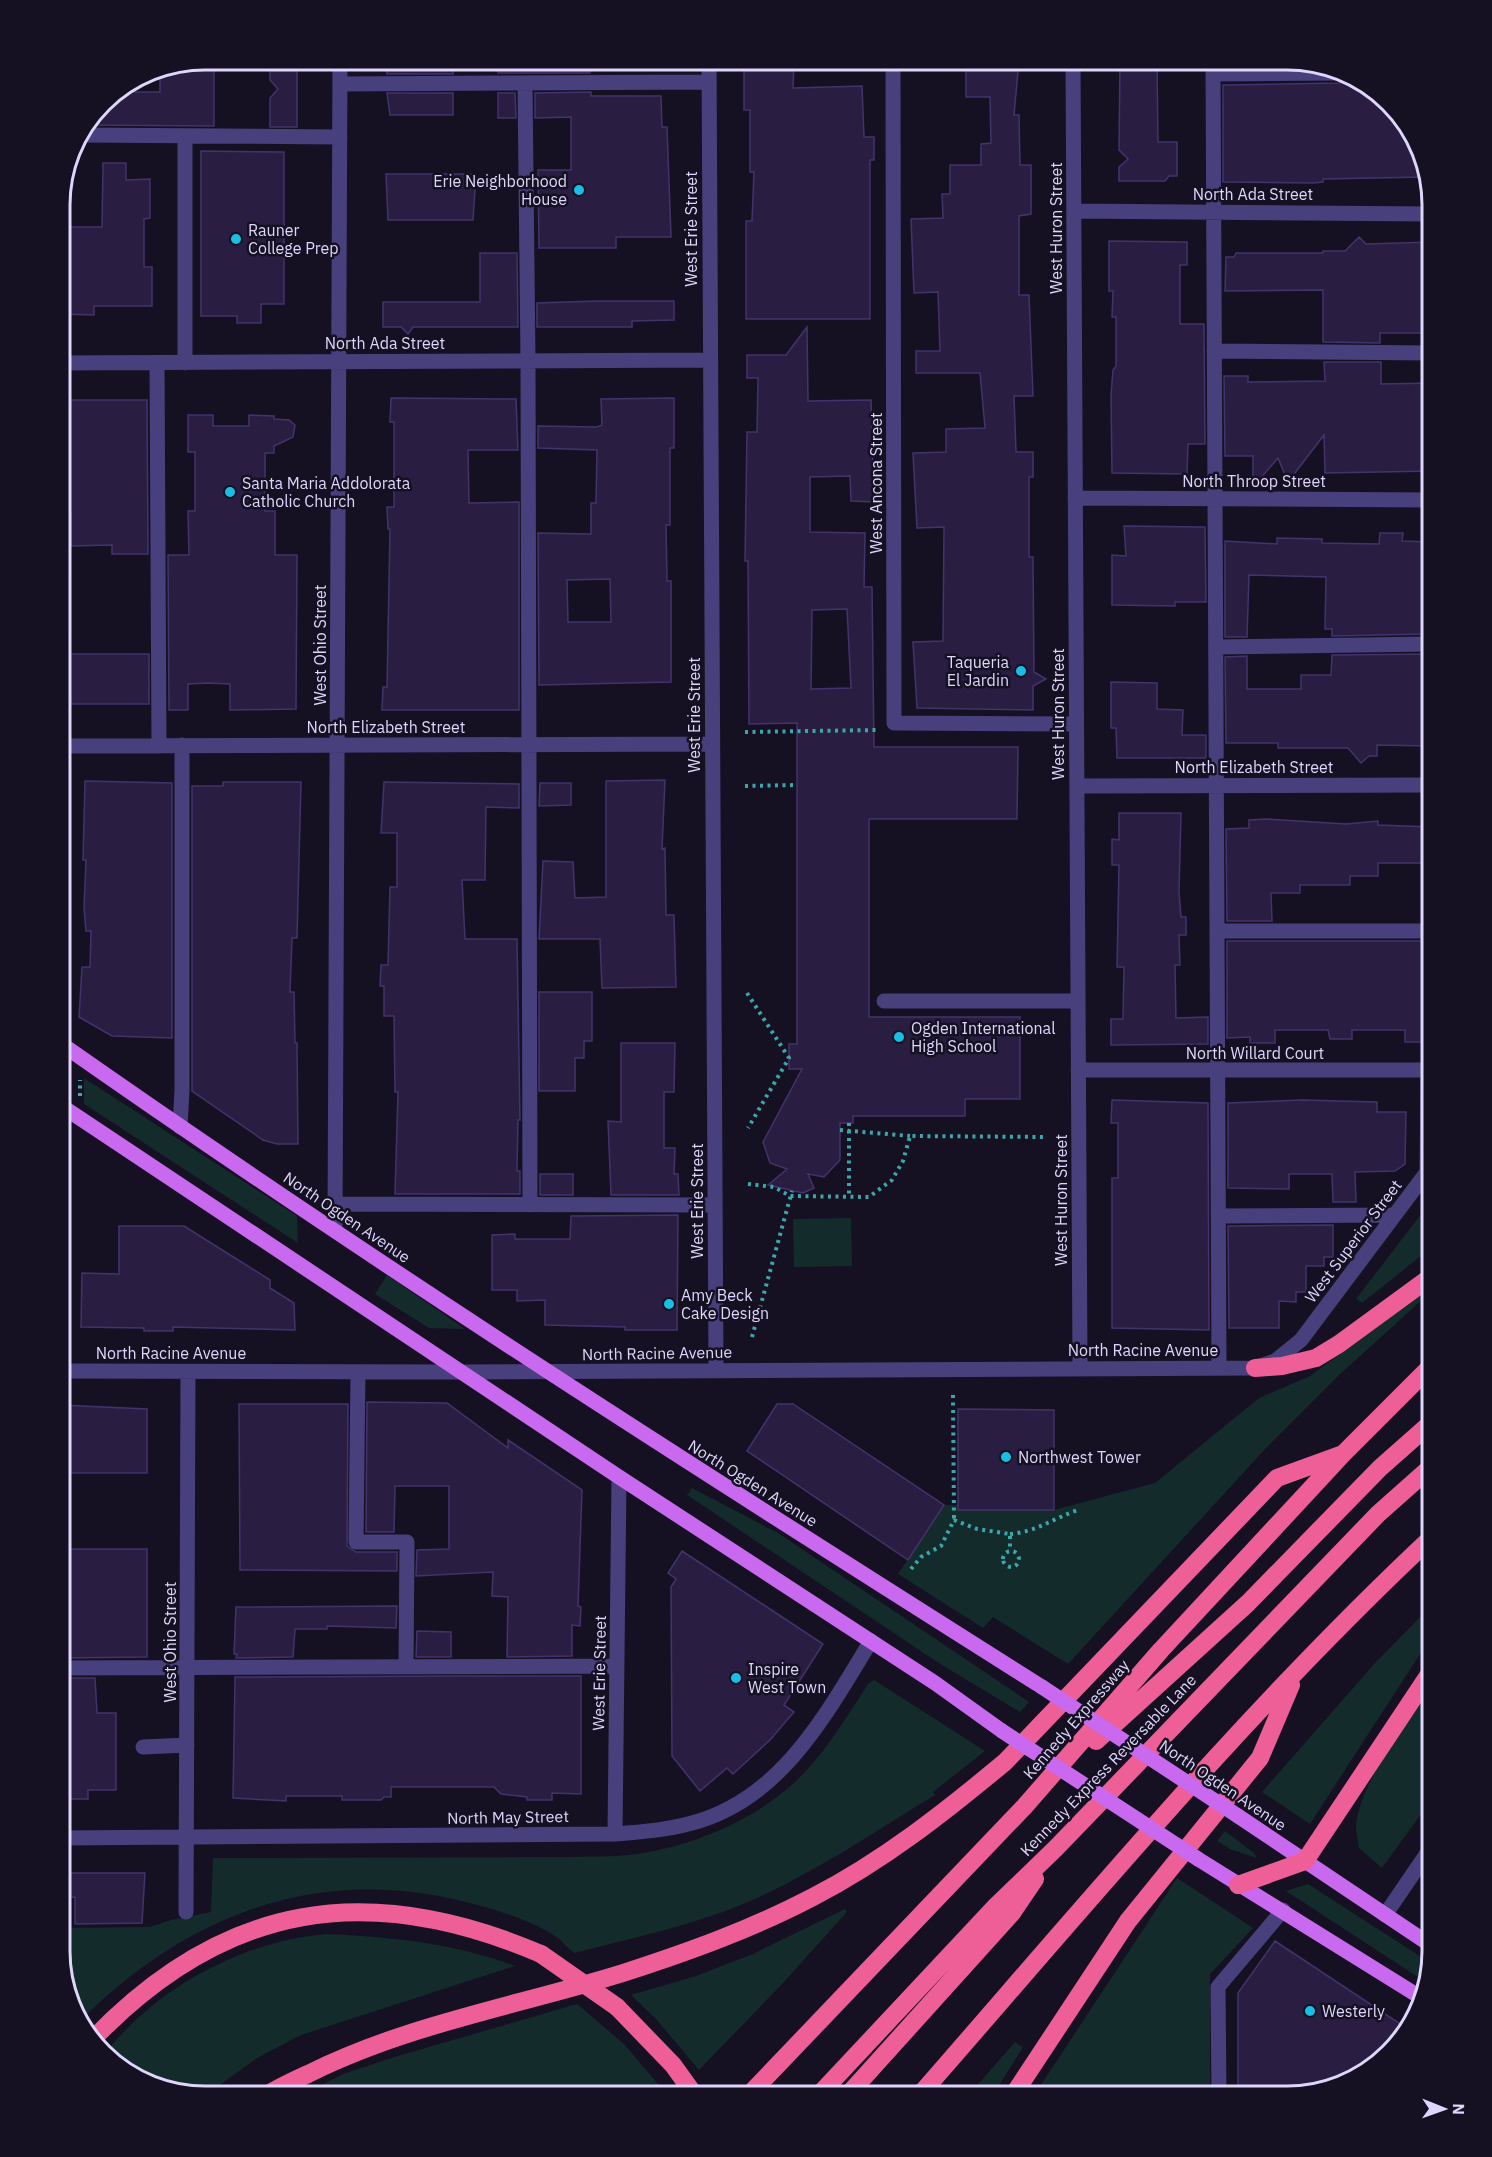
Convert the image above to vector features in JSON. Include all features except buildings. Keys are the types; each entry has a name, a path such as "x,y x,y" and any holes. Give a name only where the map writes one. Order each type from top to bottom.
{"highway":[{"path":"1255,1368 1282,1366 1316,1358 1421,1284"},
{"name":"Kennedy Expressway","path":"758,2086 1025,1806 1161,1650 1342,1454 1421,1376"},
{"path":"1025,1806 1248,1603 1380,1468 1421,1432"},
{"path":"285,2086 340,2058 417,2029 621,1973 729,1936 813,1897 893,1849 958,1802 1005,1762 1277,1478 1342,1454"},
{"name":"Kennedy Express Reversable Lane","path":"827,2086 996,1906 1056,1848 1378,1514 1421,1476"},
{"path":"928,2086 1171,1807 1297,1672 1421,1548"},
{"path":"1019,2086 1128,1921 1260,1758 1297,1672"},
{"path":"1238,1885 1305,1861 1421,1687"},
{"path":"856,2086 1012,1913 1056,1848"},
{"path":"98,2034 117,2014 176,1967 216,1945 275,1923 351,1911 398,1914 462,1924 497,1935 541,1954 617,2007 672,2065 688,2086"}],"main road":[{"name":"North Ogden Avenue","path":"71,1050 180,1127 544,1372 1042,1687 1421,1939"},
{"path":"70,1112 619,1477 871,1641 1002,1731 1238,1885 1283,1910 1414,1993"}],"street":[{"name":"West Ohio Street","path":"335,1230 340,70"},
{"name":"West Erie Street","path":"709,70 716,1370"},
{"name":"West Ancona Street","path":"893,71 894,723 1076,724"},
{"name":"West Huron Street","path":"1073,71 1080,1367"},
{"path":"1213,71 1219,1368"},
{"path":"340,84 709,82"},
{"path":"525,83 530,1205"},
{"path":"91,135 340,137"},
{"path":"185,136 185,363"},
{"name":"North Ada Street","path":"1074,211 1421,214"},
{"path":"1214,351 1421,353"},
{"name":"North Ada Street","path":"71,363 710,360"},
{"path":"157,363 159,746"},
{"name":"North Throop Street","path":"1075,498 1421,500"},
{"path":"1216,647 1421,644"},
{"name":"North Elizabeth Street","path":"71,746 712,744"},
{"path":"180,1127 182,1090 182,745"},
{"name":"North Elizabeth Street","path":"1077,786 1421,785"},
{"path":"1217,931 1421,930"},
{"path":"884,1001 1078,1001"},
{"name":"North Willard Court","path":"1078,1070 1421,1070"},
{"name":"West Superior Street","path":"1255,1368 1275,1361 1301,1340 1421,1180"},
{"path":"336,1204 715,1205"},
{"path":"1219,1216 1394,1215"},
{"name":"North Racine Avenue","path":"70,1371 544,1372 1080,1367 1255,1368"},
{"name":"West Ohio Street","path":"186,1912 188,1372"},
{"path":"357,1372 356,1542 407,1542 406,1667"},
{"name":"West Erie Street","path":"615,1834 619,1477"},
{"name":"North May Street","path":"70,1838 615,1834 659,1830 694,1822 721,1812 749,1797 784,1768 807,1742 871,1641"},
{"path":"70,1668 616,1666"},
{"path":"143,1747 188,1745"},
{"path":"1385,1915 1421,1862"},
{"path":"1219,2086 1218,1987 1283,1910"}],"path":[{"path":"745,732 881,730"},
{"path":"745,786 797,785"},
{"path":"747,993 789,1058 748,1128"},
{"path":"80,1076 80,1102"},
{"path":"849,1123 849,1197"},
{"path":"840,1130 910,1136 1046,1137"},
{"path":"748,1184 774,1187 790,1196 869,1197 892,1180 903,1161 910,1136"},
{"path":"752,1337 792,1191"},
{"path":"911,1569 921,1557 941,1546 954,1520 953,1395"},
{"path":"954,1520 977,1529 1010,1534 1024,1533 1078,1510"},
{"path":"1010,1534 1010,1551"},
{"path":"1010,1551 1017,1554 1019,1559 1013,1567 1008,1567 1003,1561 1003,1556 1010,1551"}],"green space":[{"path":"84,1078 297,1216 298,1243 84,1104"},
{"path":"1421,1214 1421,1256 1362,1303 1356,1299"},
{"path":"851,1218 852,1266 794,1267 793,1219"},
{"path":"387,1275 465,1329 429,1328 375,1294"},
{"path":"1421,1295 1421,1301 1338,1376 1266,1448 1068,1664 993,1617 983,1628 898,1574 944,1505 958,1505 959,1510 1054,1510 1155,1483 1259,1398 1310,1376"},
{"path":"692,1488 778,1533 1029,1702 1020,1712 937,1662 687,1495"},
{"path":"1421,1616 1421,1653 1310,1824 1262,1792 1375,1663"},
{"path":"874,1680 985,1751 933,1792 935,1795 798,1878 740,1905 677,1926 575,1953 558,1938 519,1918 453,1899 399,1891 347,1890 298,1897 250,1910 204,1929 160,1955 119,1986 87,2015 81,2003 72,1969 70,1928 150,1927 211,1912 213,1858 574,1857 651,1852 695,1840 738,1822 777,1797 805,1772 825,1748 868,1684"},
{"path":"1421,1704 1421,1814 1382,1868 1359,1848 1356,1825 1366,1790 1398,1736"},
{"path":"1225,1831 1254,1853 1257,1858 1230,1849 1217,1841"},
{"path":"1177,1878 1253,1928 1210,1974 1210,2086 1040,2086"},
{"path":"1308,1884 1421,1957 1419,1977 1286,1891"},
{"path":"845,1909 847,1912 783,1983 699,2070 656,2019 631,1995 696,1976 753,1954"},
{"path":"326,1934 422,1942 469,1952 515,1966 301,2035 257,2058 218,2086 179,2084 162,2079 131,2064 111,2047 151,2007 204,1971 264,1946 295,1938"},
{"path":"577,2004 624,2044 660,2086 320,2086 343,2074"},
{"path":"1015,2042 1023,2047 999,2086 977,2086"}],"place":[{"name":"Erie Neighborhood House","path":"579,190"},
{"name":"Rauner College Prep","path":"236,239"},
{"name":"Santa Maria Addolorata Catholic Church","path":"230,492"},
{"name":"Taqueria El Jardin","path":"1021,671"},
{"name":"Ogden International High School","path":"899,1037"},
{"name":"Amy Beck Cake Design","path":"669,1304"},
{"name":"Northwest Tower","path":"1006,1457"},
{"name":"Inspire West Town","path":"736,1678"},
{"name":"Westerly","path":"1310,2011"}]}
